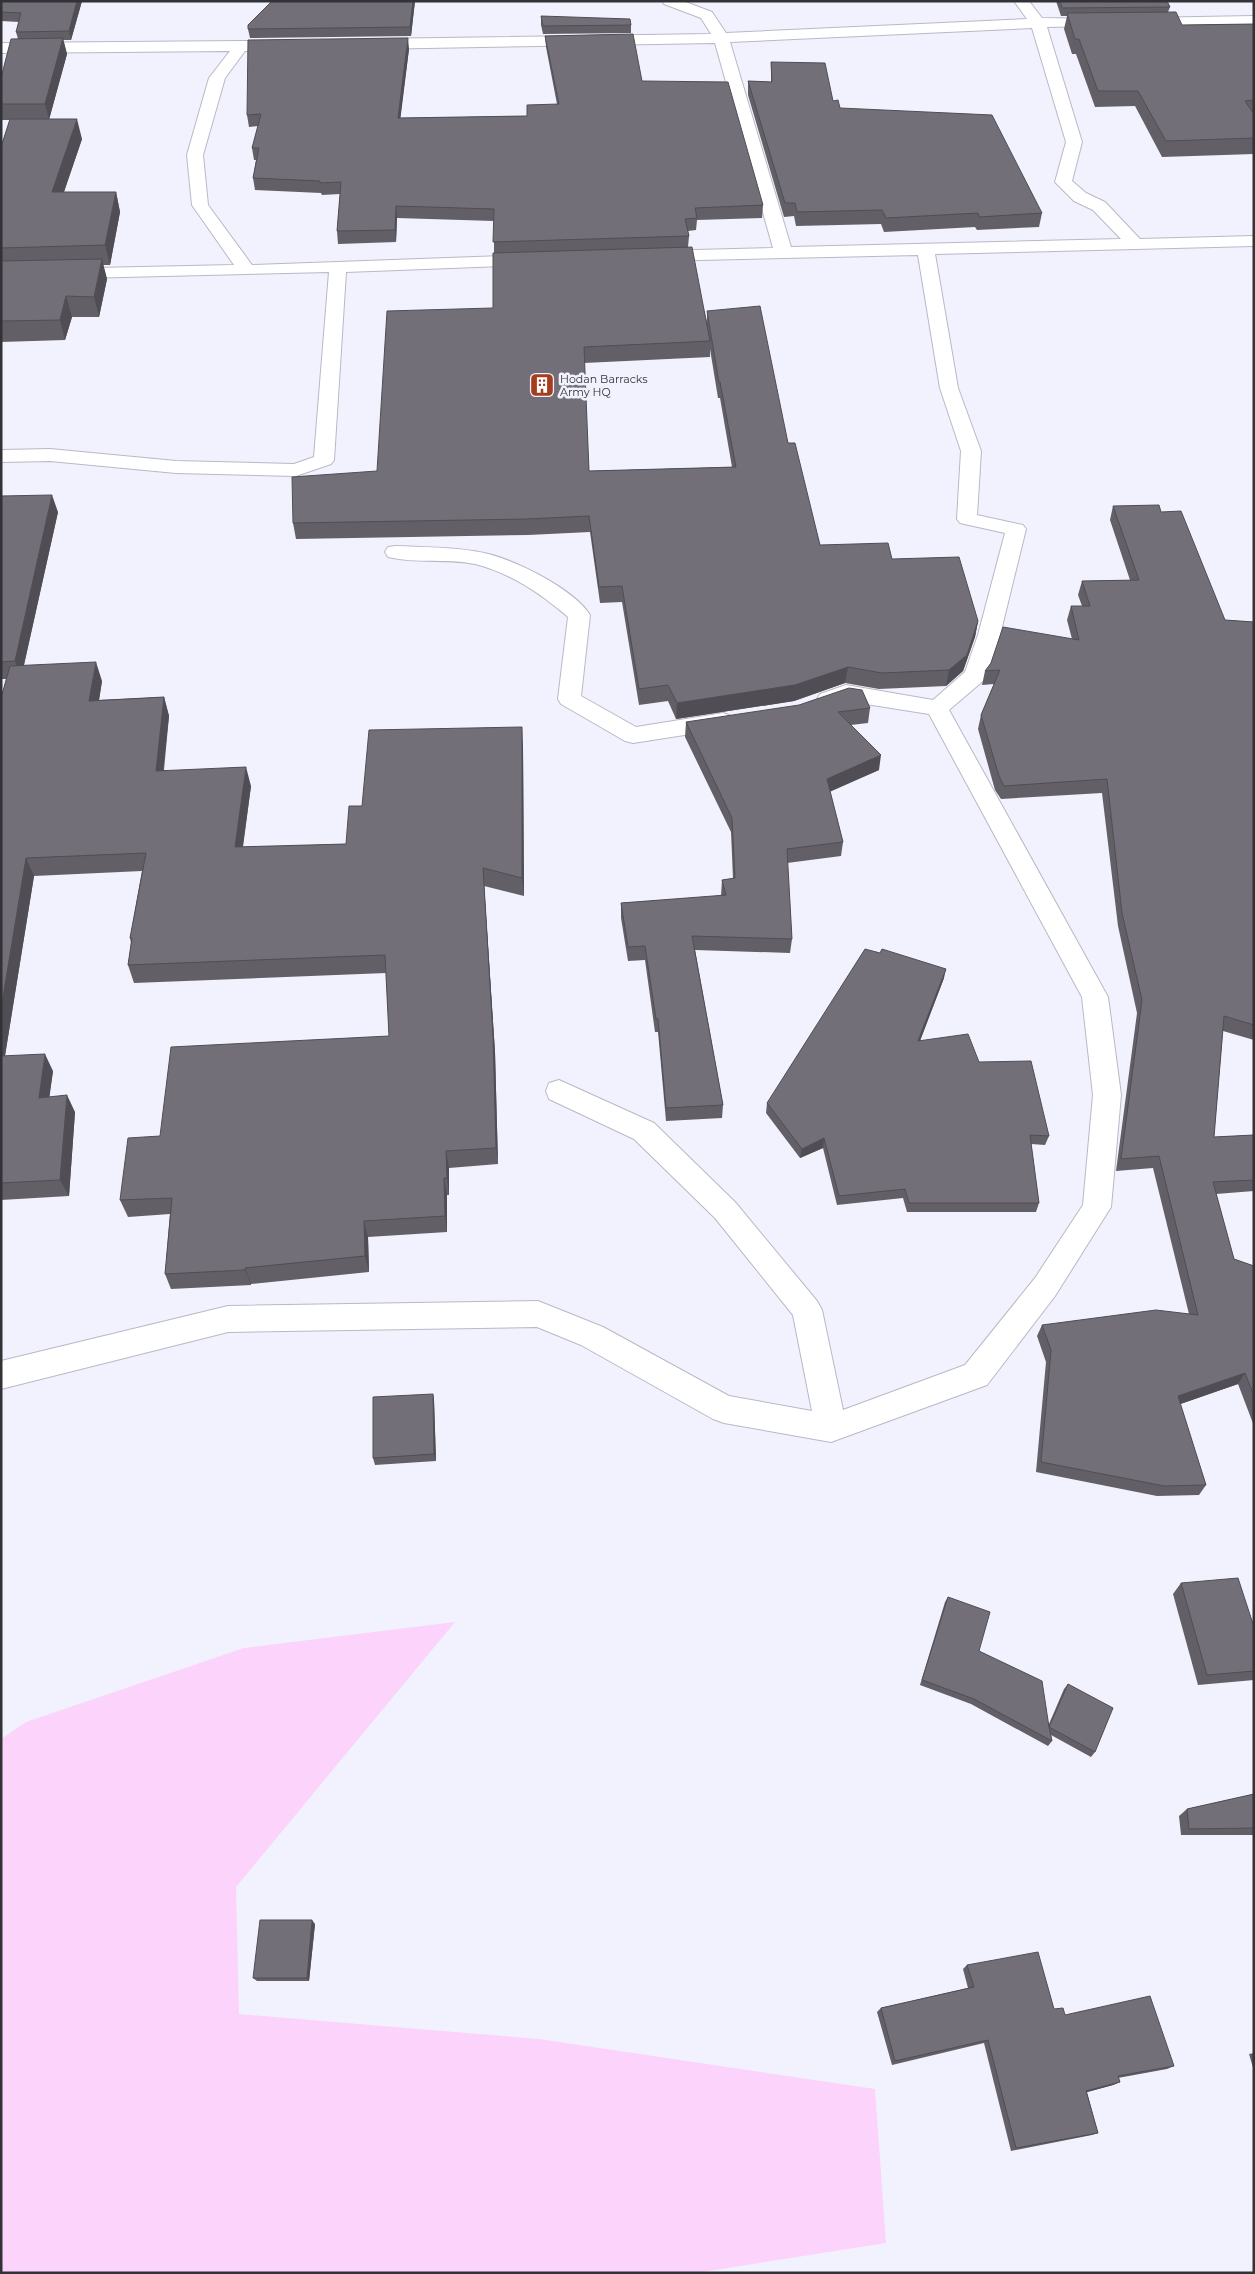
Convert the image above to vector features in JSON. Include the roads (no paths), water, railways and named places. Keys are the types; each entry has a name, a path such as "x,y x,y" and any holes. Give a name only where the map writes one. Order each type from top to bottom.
{"street":[{"path":"669,1 708,15 720,38 782,251"},
{"path":"1021,1 1038,23 1074,142 1063,182 1080,197 1099,206 1134,243"},
{"path":"358,44 720,38 1038,23 1254,20"},
{"path":"1,48 299,45"},
{"path":"240,46 217,78 195,155 200,205 246,270"},
{"path":"634,256 1254,241"},
{"path":"805,707 846,693 937,708 975,676 989,635 1016,529 967,519 971,451 949,388 926,250"},
{"path":"1,275 246,270 545,260"},
{"path":"1,456 50,455 176,467 286,470 296,470 324,460 338,267"},
{"path":"395,552 478,558 520,574 549,590 579,616 569,699 633,735 739,719"},
{"path":"1,1375 228,1319 538,1314 592,1336 724,1409 831,1428 976,1375 1045,1287 1097,1207 1107,1095 1095,997 937,708"},
{"path":"559,1091 644,1131 725,1210 807,1310 831,1428"}],"place":[{"name":"Hodan Barracks Army HQ","path":"542,385"}]}
